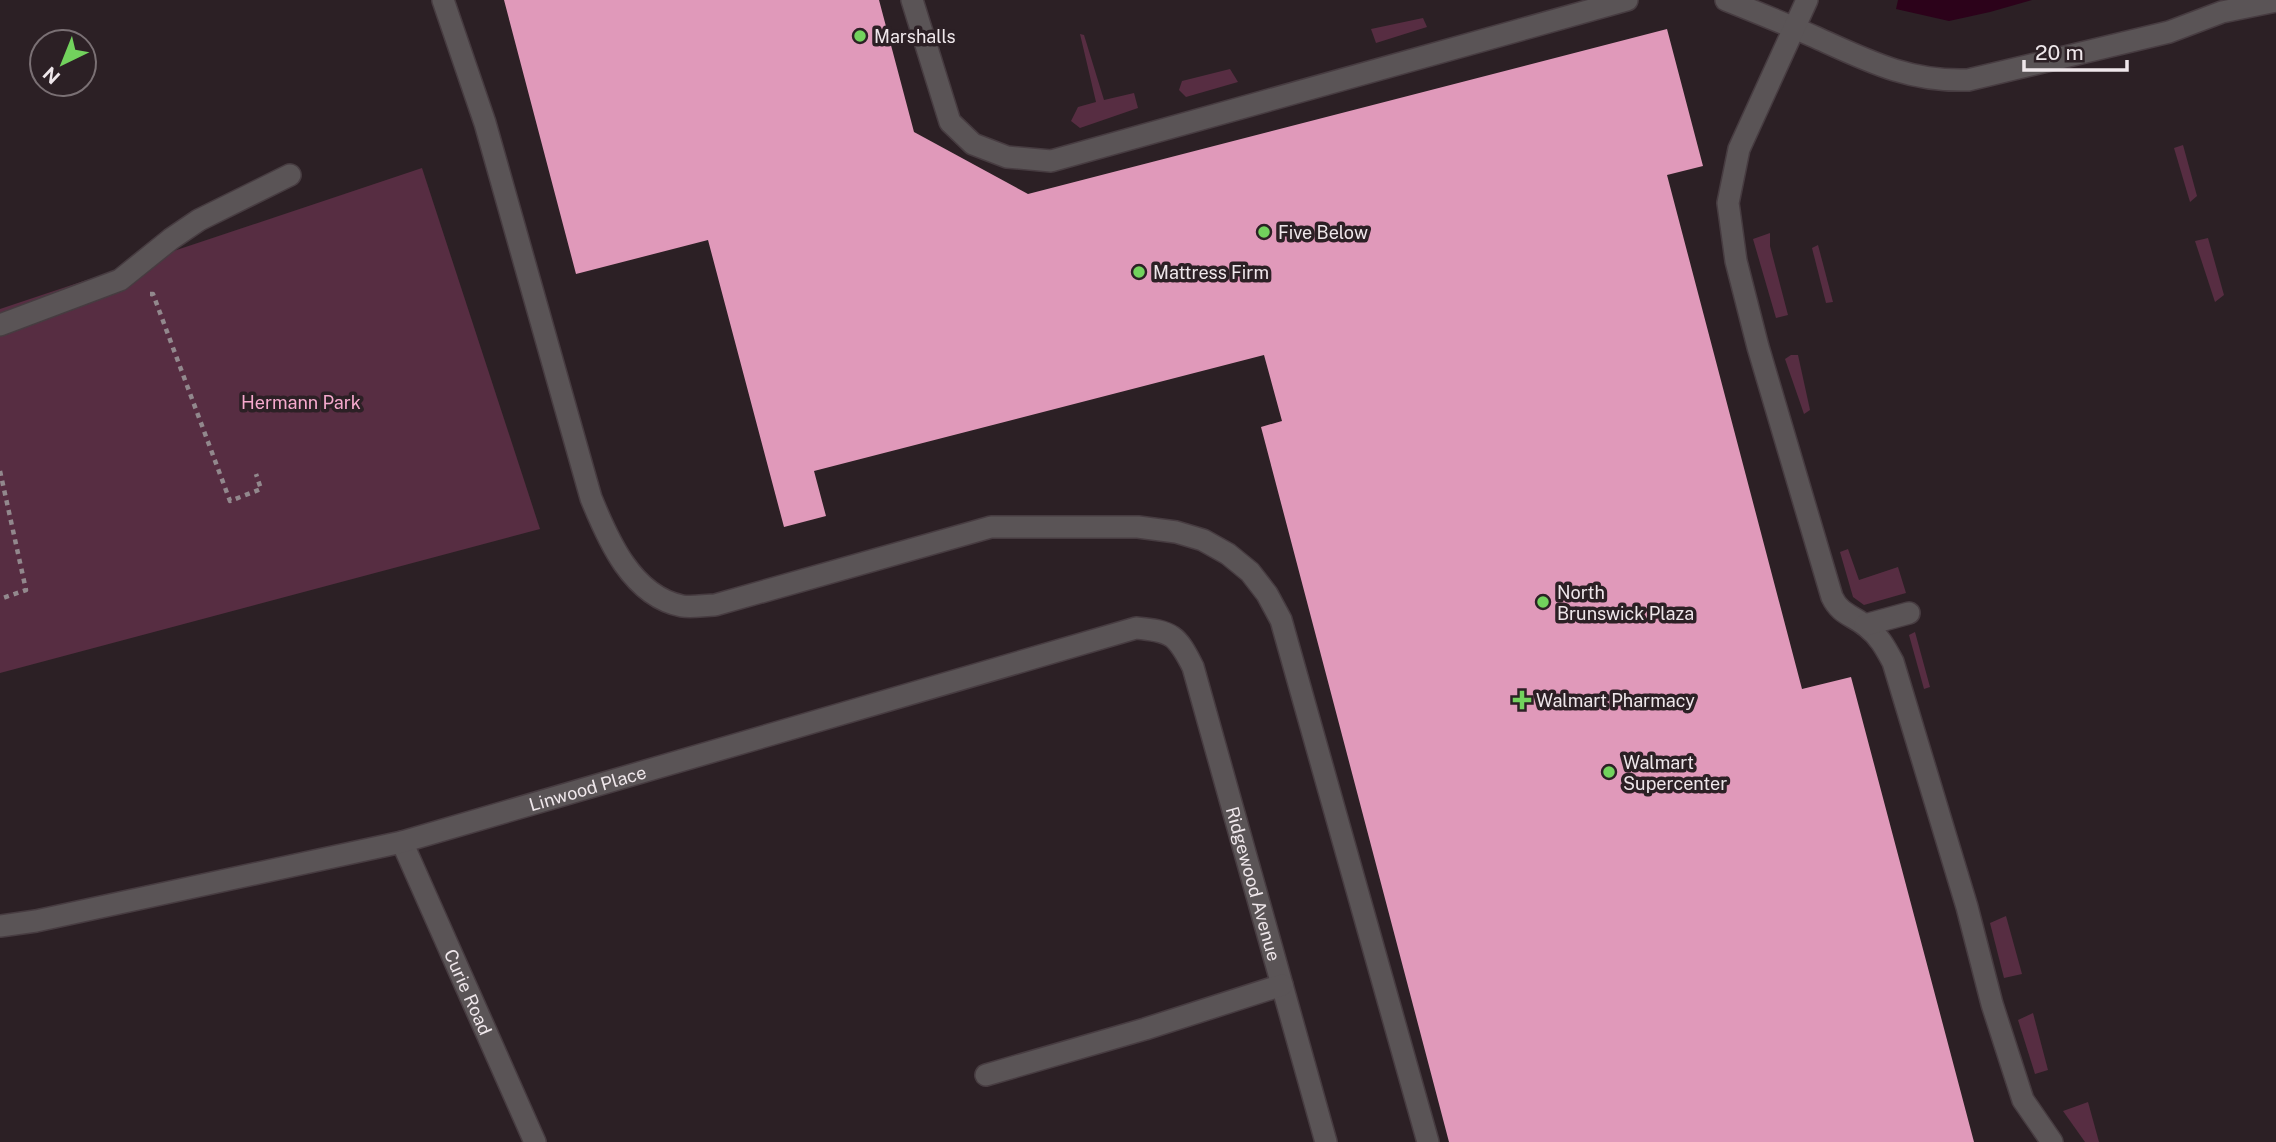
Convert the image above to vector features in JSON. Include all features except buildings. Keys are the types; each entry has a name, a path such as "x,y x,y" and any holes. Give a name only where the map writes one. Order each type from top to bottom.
{"street":[{"path":"443,0 485,123 592,498 606,535 630,572 657,596 683,606 715,605 991,527 1138,527 1176,532 1203,540 1250,572 1267,594 1281,620 1428,1142"},
{"path":"912,0 950,122 973,144 1007,156 1051,161 1627,0"},
{"path":"1726,0 1872,63 1923,79 1968,80 2169,32 2222,12 2276,1"},
{"path":"1807,0 1739,149 1728,203 1735,261 1832,597 1837,608 1865,625 1882,640 1893,662 1967,907 1992,1004 2023,1100 2052,1142"},
{"path":"0,325 120,280 199,220 290,175"},
{"path":"1865,625 1909,612"},
{"name":"Linwood Place","path":"0,926 36,921 402,842 1136,628 1168,633"},
{"name":"Ridgewood Avenue","path":"1168,633 1182,644 1193,667 1326,1142"},
{"name":"Curie Road","path":"402,842 535,1142"},
{"path":"986,1075 1145,1029 1282,985"}],"path":[{"path":"140,298 153,294 230,501 261,489 256,474"},
{"path":"0,471 26,590 0,599"}],"green space":[{"path":"1423,18 1427,27 1376,43 1371,29"},
{"path":"1080,34 1084,35 1104,100 1134,93 1138,108 1080,128 1071,121 1078,107 1096,102"},
{"path":"1230,69 1238,82 1186,97 1179,90 1182,81"},
{"path":"2183,145 2197,196 2190,202 2174,148"},
{"name":"Hermann Park","path":"422,168 540,529 0,673 0,309"},
{"path":"1770,233 1770,246 1788,315 1776,318 1753,239"},
{"path":"2208,238 2224,295 2215,302 2195,241"},
{"path":"1818,245 1833,302 1826,303 1812,248"},
{"path":"1798,355 1810,410 1804,414 1785,359"},
{"path":"1848,549 1859,580 1898,567 1906,593 1864,605 1853,597 1840,552"},
{"path":"1915,632 1930,687 1924,689 1909,635"},
{"path":"2006,916 2022,974 2004,978 1990,923"},
{"path":"2033,1013 2048,1070 2035,1074 2018,1020"},
{"path":"2088,1102 2099,1142 2085,1142 2063,1111"}],"shaded area":[{"path":"1898,0 2032,0 1949,21 1896,9"}],"place":[{"name":"Marshalls","path":"860,36"},
{"name":"Five Below","path":"1264,232"},
{"name":"Mattress Firm","path":"1139,272"},
{"name":"North Brunswick Plaza","path":"1543,602"},
{"name":"Walmart Pharmacy","path":"1522,700"},
{"name":"Walmart Supercenter","path":"1609,772"}]}
